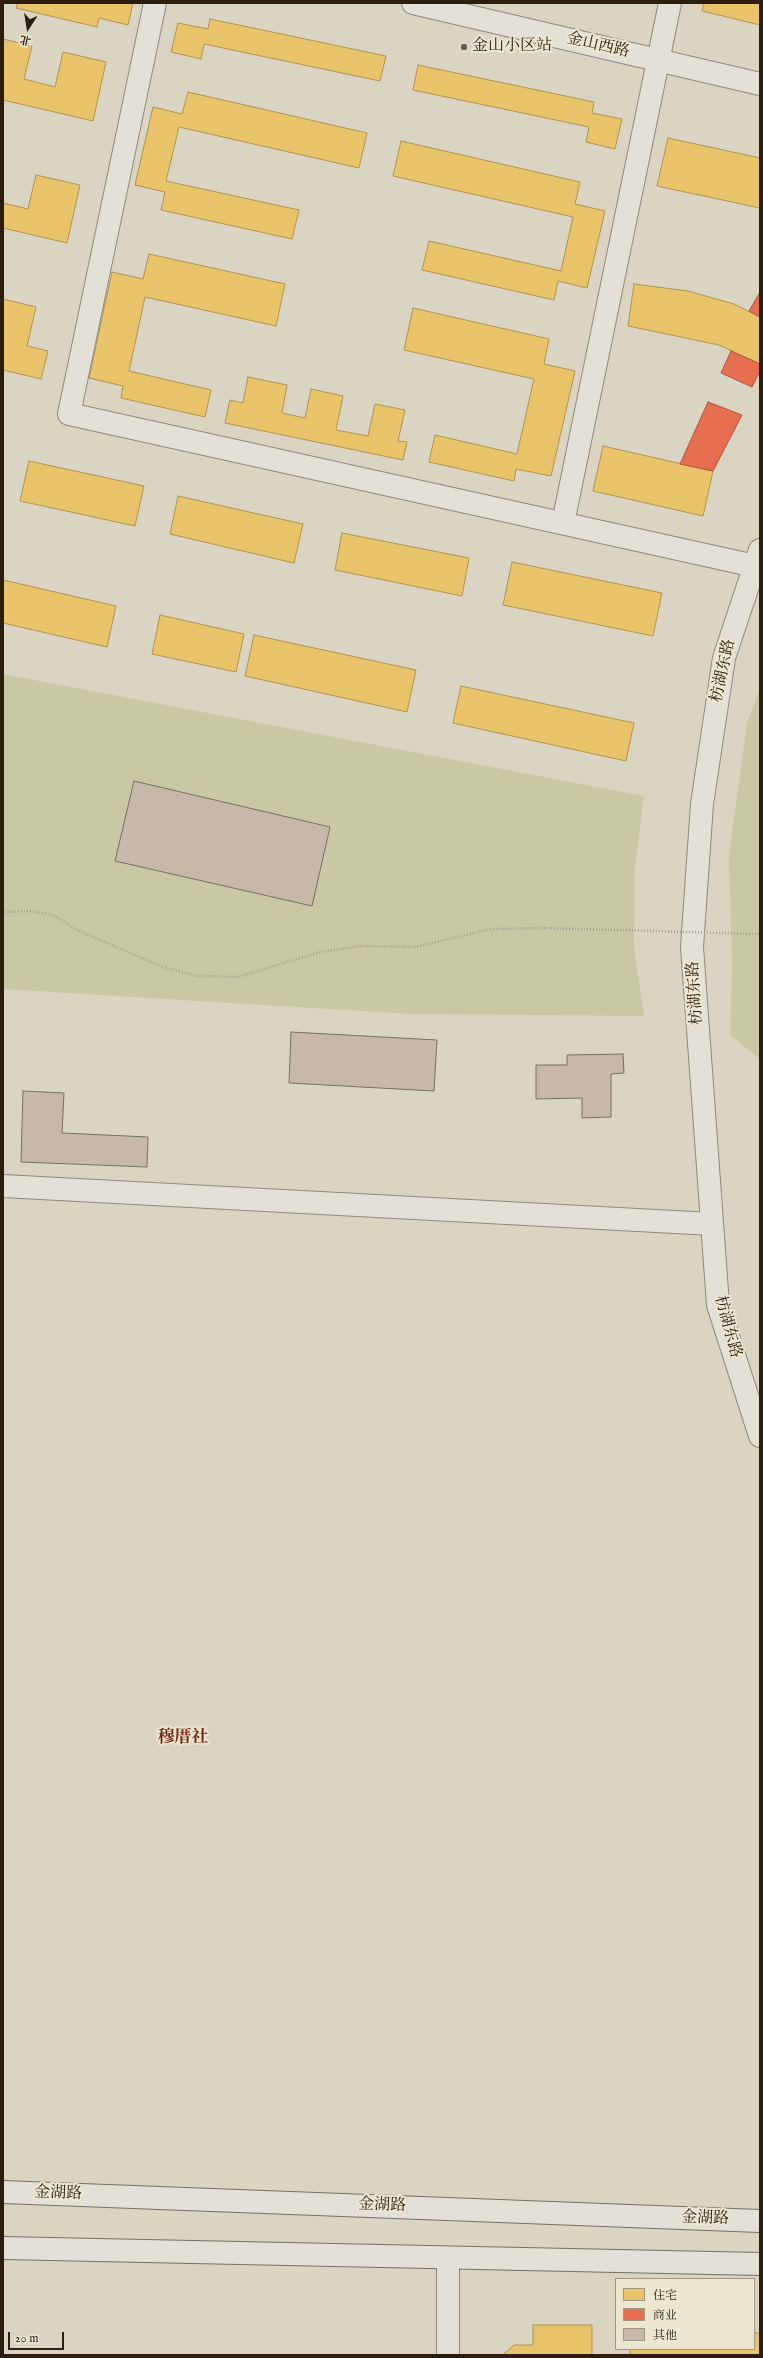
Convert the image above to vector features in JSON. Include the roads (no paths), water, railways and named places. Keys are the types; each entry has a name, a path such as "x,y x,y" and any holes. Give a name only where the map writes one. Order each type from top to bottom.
{"street":[{"path":"155,3 69,414 563,523 757,558"},
{"name":"金山西路","path":"413,3 760,84"},
{"path":"563,523 670,3"},
{"name":"枋湖东路","path":"757,558 724,658 702,804 692,947 718,1305 760,1436"},
{"path":"3,1186 712,1224"},
{"name":"金湖路","path":"3,2192 760,2221"},
{"path":"3,2248 448,2259 760,2264"},
{"path":"448,2259 448,2355"}],"place":[{"name":"金山小区站","path":"464,47"}],"district":[{"name":"穆厝社","path":"183,1739"}]}
